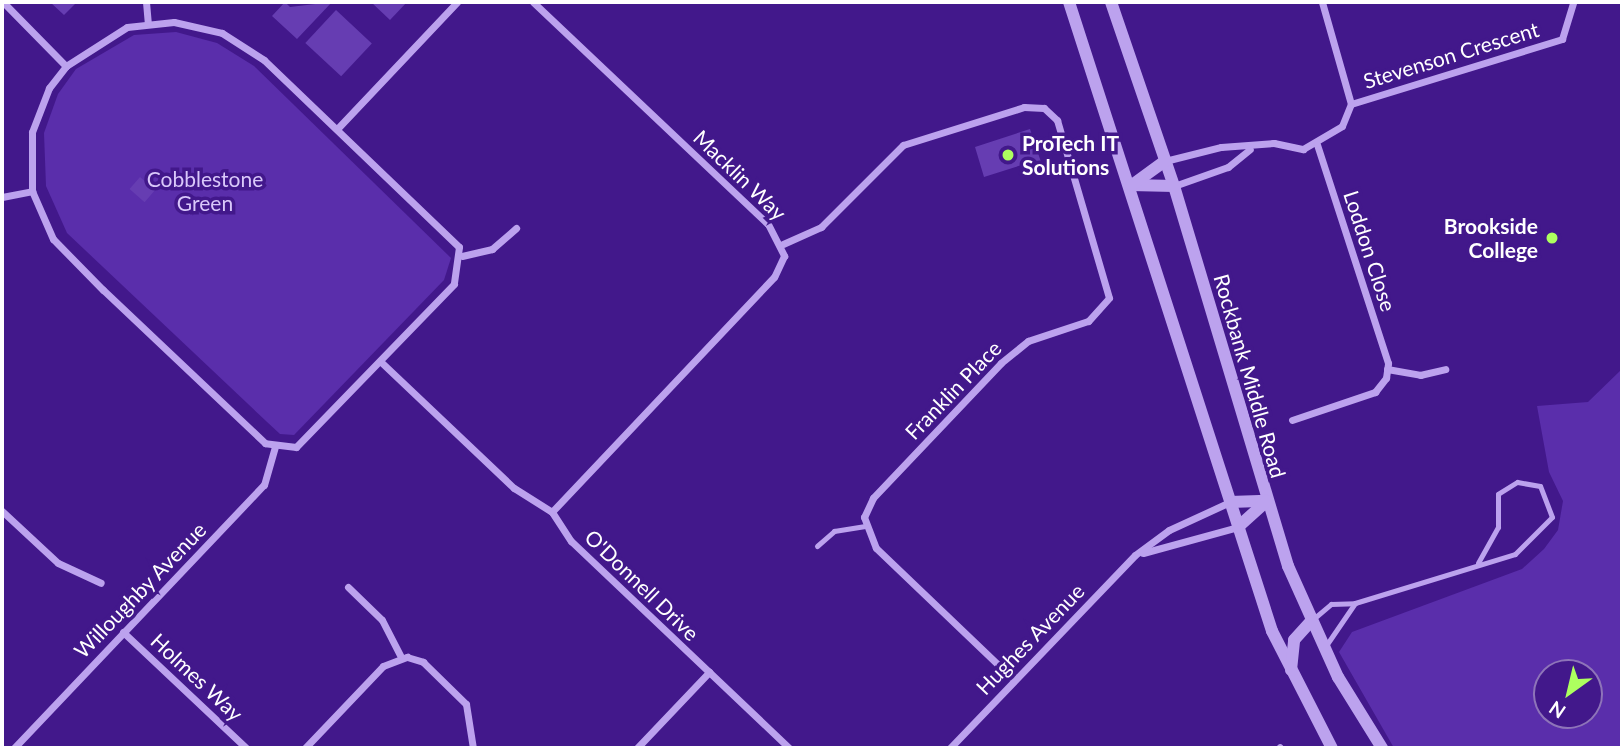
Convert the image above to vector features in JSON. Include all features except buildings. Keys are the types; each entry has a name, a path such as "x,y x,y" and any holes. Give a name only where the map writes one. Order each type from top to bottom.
{"street":[{"path":"3,2 66,66"},
{"path":"146,2 148,23"},
{"path":"337,129 457,2"},
{"name":"Macklin Way","path":"533,2 783,244 774,277 552,512"},
{"path":"1069,2 1131,185 1238,527 1291,670 1332,748"},
{"name":"Rockbank Middle Road","path":"1111,2 1174,186 1267,501 1311,621 1382,748"},
{"path":"1131,185 1165,161 1221,147 1251,149 1317,144 1342,126 1351,104 1322,2"},
{"name":"Stevenson Crescent","path":"1351,104 1562,39 1573,2"},
{"path":"148,23 200,26 244,45 455,241 462,256 454,284 306,441 275,447 75,264 53,239 32,191 32,132 49,88 66,66 107,36 148,23"},
{"name":"Franklin Place","path":"783,244 821,227 903,145 1035,106 1052,114 1062,132 1108,277 1105,308 1088,321 1028,341 1001,363 873,498 864,526"},
{"name":"Loddon Close","path":"1317,144 1387,369"},
{"path":"1131,185 1174,186 1228,167 1251,149"},
{"path":"2,197 32,191"},
{"path":"462,256 492,248 516,228"},
{"name":"O'Donnell Drive","path":"381,362 514,488 552,512 571,541 789,748"},
{"path":"1292,420 1375,392 1387,369 1420,375 1445,369"},
{"name":"Willoughby Avenue","path":"14,748 264,485 275,447"},
{"path":"1230,502 1267,501"},
{"path":"1135,555 1238,527 1267,501"},
{"name":"Hughes Avenue","path":"950,748 1135,555 1169,530 1230,502"},
{"path":"2,511 58,563 101,583"},
{"path":"864,526 876,548 1014,680"},
{"path":"348,587 382,620 401,657"},
{"path":"1291,670 1294,640 1311,621"},
{"name":"Holmes Way","path":"124,632 246,748"},
{"path":"305,748 383,666 401,657 423,663 466,704 473,748"},
{"path":"637,748 709,672"}],"lane":[{"path":"1311,621 1331,604 1355,603 1478,563 1516,554 1548,528 1552,505 1539,486 1517,482 1498,494 1498,527 1478,563"},
{"path":"817,546 834,531 864,526"},
{"path":"1324,648 1355,603"}],"green space":[{"name":"Cobblestone Green","path":"176,32 217,43 254,66 451,258 444,280 294,435 280,434 67,233 46,186 44,133 58,94 76,69 134,35"},
{"path":"1622,369 1622,748 1394,748 1339,652 1352,632 1522,569 1544,549 1558,530 1563,501 1549,472 1537,406 1588,402"}],"place":[{"name":"ProTech IT Solutions","path":"1008,155"},
{"name":"Brookside College","path":"1552,238"}]}
